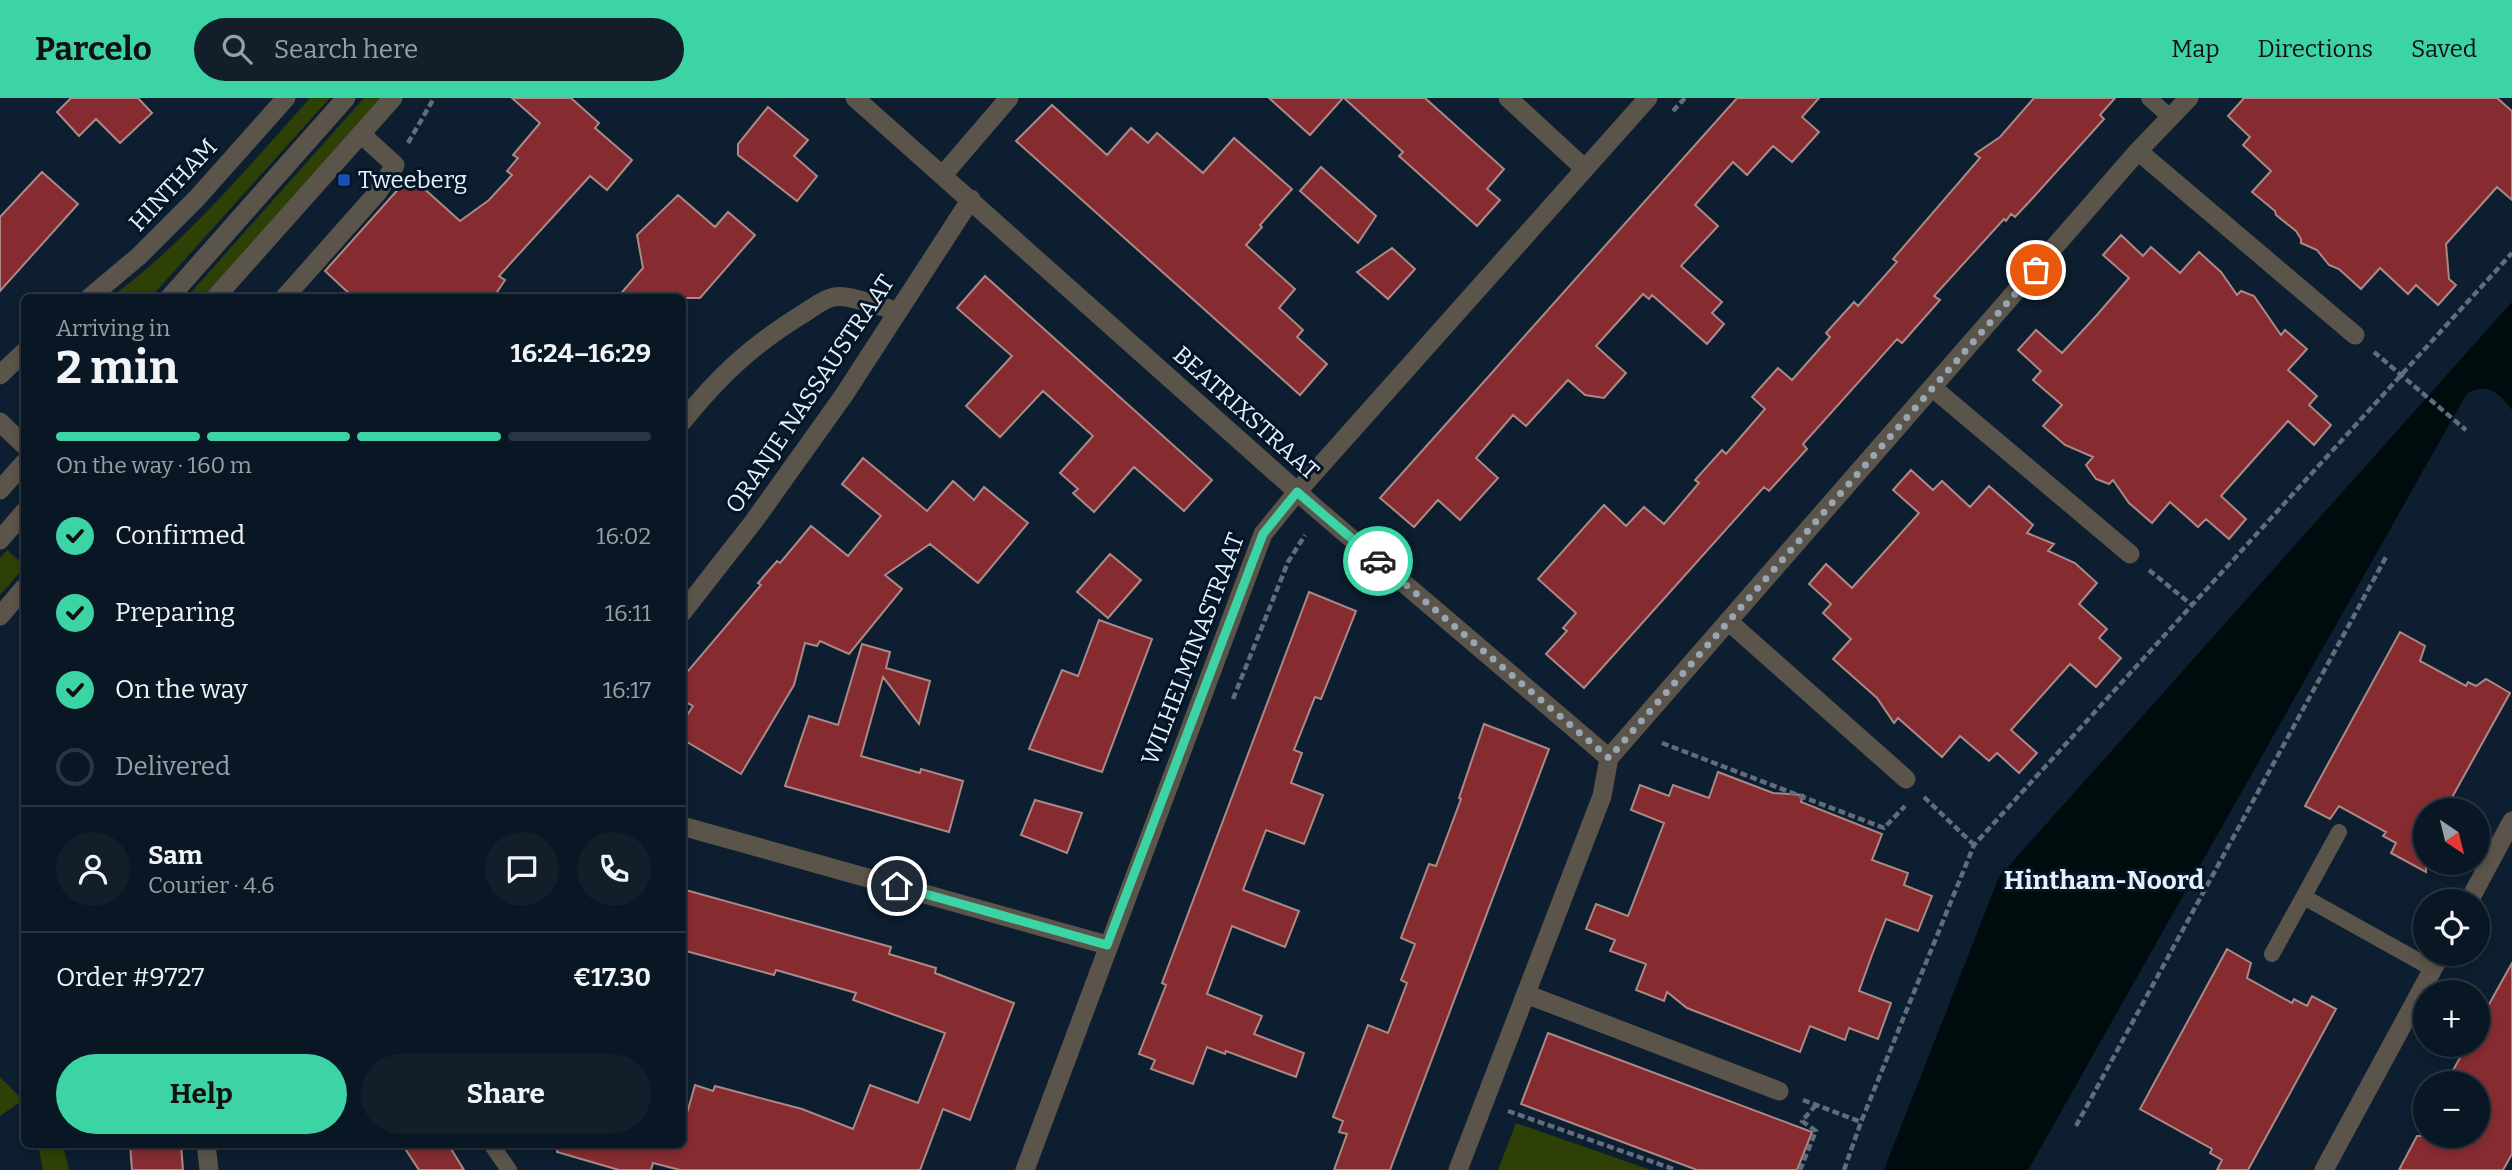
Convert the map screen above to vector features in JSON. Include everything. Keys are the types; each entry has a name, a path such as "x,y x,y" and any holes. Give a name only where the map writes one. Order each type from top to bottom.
{"street":[{"name":"HINTHAM","path":"94,294 139,256 187,208 286,98"},
{"path":"173,294 346,98"},
{"path":"219,294 393,98"},
{"name":"BEATRIXSTRAAT","path":"855,98 1297,492 1609,758"},
{"path":"943,175 1009,98"},
{"path":"1508,98 1585,169"},
{"name":"WILHELMINASTRAAT","path":"1025,1170 1263,534 1297,492 1648,98"},
{"path":"1458,1170 1602,796 1609,758 2138,151 2189,98"},
{"path":"288,294 379,192 396,165 361,134"},
{"path":"2138,151 2355,335"},
{"name":"ORANJE NASSAUSTRAAT","path":"686,608 754,521 844,395 971,199"},
{"path":"686,417 714,383 768,336 824,301 836,296 897,311"},
{"path":"0,375 21,355"},
{"path":"1933,388 2130,554"},
{"path":"0,422 21,442"},
{"path":"0,490 21,466"},
{"path":"0,540 21,516"},
{"path":"0,616 21,592"},
{"path":"1728,621 1912,786"},
{"path":"2475,889 2512,821"},
{"path":"686,827 1107,945"},
{"path":"2324,1170 2434,966"},
{"path":"1526,994 1779,1091"},
{"path":"206,1148 209,1170"}],"lane":[{"path":"2149,98 2171,118"},
{"path":"2272,954 2339,832"},
{"path":"2304,897 2413,949"},
{"path":"494,1148 509,1170"}],"path":[{"path":"396,165 434,98"},
{"path":"1667,119 1685,98"},
{"path":"1844,1170 1974,845 2512,253"},
{"path":"2355,335 2466,430"},
{"path":"1231,703 1288,562 1319,511"},
{"path":"2130,554 2192,605"},
{"path":"2076,1126 2386,557"},
{"path":"1662,743 1884,828 1912,786 1974,845"},
{"path":"1779,1091 1861,1122"},
{"path":"1800,1170 1816,1131 1802,1121 1815,1105"},
{"path":"1505,1110 1676,1170"}],"green space":[{"path":"310,98 330,98 154,294 115,294 191,228"},
{"path":"364,98 382,98 207,294 190,294"},
{"path":"7,550 21,562 21,571 0,595 0,558"},
{"path":"0,1077 21,1098 21,1101 0,1116"},
{"path":"1516,1123 1651,1170 1498,1170"},
{"path":"39,1148 64,1148 69,1170 43,1170"}],"shaded area":[{"path":"2512,302 2512,410 2498,394 2488,389 2467,393 2028,1170 1884,1170 1999,877"}],"building":[{"path":"71,98 138,98 152,113 120,143 96,119 79,136 57,112"},
{"path":"512,98 571,98 599,123 595,128 632,160 607,190 590,176 499,276 505,280 496,294 350,294 325,271 410,176 460,221 489,200 512,175 507,171 518,158 513,155 540,123"},
{"path":"1269,98 1343,98 1310,135"},
{"path":"1344,98 1425,98 1504,169 1487,189 1500,200 1477,226 1399,156 1403,152"},
{"path":"1737,98 1819,98 1802,117 1819,132 1792,162 1773,146 1747,175 1733,162 1695,205 1718,226 1681,266 1722,302 1712,313 1724,324 1707,344 1652,295 1649,299 1643,294 1596,346 1626,373 1604,398 1585,395 1568,380 1526,426 1513,415 1476,458 1498,478 1460,520 1438,500 1414,527 1380,498"},
{"path":"2034,98 2115,98 2100,115 2104,119 2015,217 2011,214 2006,221 2004,219 1934,296 1940,300 1902,343 1897,339 1803,444 1807,449 1769,491 1764,487 1584,688 1546,654 1567,631 1563,628 1576,613 1538,579 1604,505 1626,526 1644,507 1664,524 1699,483 1695,480 1722,450 1726,454 1765,409 1752,397 1778,368 1792,380 1830,337 1826,333 1854,302 1858,306 1897,262 1893,259 1980,158 1975,154 2000,137"},
{"path":"2244,98 2497,98 2512,111 2512,200 2497,187 2446,244 2449,279 2456,285 2438,305 2416,285 2408,294 2380,268 2361,289 2339,269 2329,265 2317,250 2301,243 2296,231 2252,192 2271,171 2243,145 2250,137 2228,116"},
{"path":"1052,105 1107,155 1131,128 1148,143 1157,133 1203,173 1234,138 1292,189 1246,245 1295,289 1279,308 1303,330 1297,337 1327,364 1300,395 1016,141"},
{"path":"768,107 808,140 794,156 817,176 797,201 738,155 738,144"},
{"path":"1321,167 1376,216 1358,243 1300,191"},
{"path":"42,172 78,204 0,291 0,217"},
{"path":"678,195 715,227 728,212 755,235 700,298 686,298 686,294 620,294 643,268 637,235"},
{"path":"2121,235 2143,256 2151,247 2180,273 2199,252 2221,272 2237,295 2241,291 2254,296 2281,335 2285,330 2307,349 2288,370 2317,396 2309,405 2331,425 2314,445 2288,421 2221,496 2246,519 2229,539 2206,519 2198,527 2170,502 2152,523 2129,503 2113,480 2109,484 2096,479 2086,465 2093,457 2065,445 2043,426 2062,405 2033,380 2041,371 2018,350 2036,330 2062,353 2096,316 2129,278 2103,255"},
{"path":"1392,248 1415,269 1388,299 1357,272"},
{"path":"985,276 1212,480 1184,511 1134,467 1094,512 1073,493 1078,489 1060,473 1093,436 1043,391 1000,437 966,406 1012,356 957,308"},
{"path":"863,458 927,511 953,481 974,500 984,487 1028,523 978,583 930,544 885,575 902,589 849,654 820,641 817,646 805,643 794,685 741,774 686,741 686,717 693,706 686,702 686,673 761,585 758,583 777,561 780,563 811,526 848,556 881,516 842,484"},
{"path":"1911,470 1933,490 1942,481 1970,507 1989,486 2033,525 2027,533 2054,544 2048,551 2075,563 2097,583 2079,604 2107,629 2099,638 2121,658 2096,687 2070,664 2011,730 2037,753 2019,773 1997,753 1989,761 1960,736 1942,757 1898,718 1894,723 1877,698 1833,659 1851,639 1823,613 1831,604 1809,584 1826,564 1852,588 1919,513 1893,490"},
{"path":"1110,554 1141,580 1108,618 1077,592"},
{"path":"1309,592 1356,611 1321,699 1315,697 1294,750 1302,753 1291,783 1323,795 1304,844 1266,830 1243,890 1299,911 1285,947 1232,926 1207,994 1262,1016 1254,1034 1304,1053 1296,1077 1226,1051 1225,1054 1207,1047 1193,1084 1151,1069 1155,1060 1139,1054 1166,985 1162,983"},
{"path":"1099,620 1152,639 1102,772 1029,749 1062,670 1078,676"},
{"path":"2400,632 2425,646 2420,661 2466,686 2468,682 2476,686 2486,679 2510,693 2452,798 2413,798 2413,865 2391,853 2396,843 2383,836 2386,832 2339,806 2330,819 2305,806"},
{"path":"862,644 890,652 886,668 930,681 919,724 883,677 861,756 920,773 921,769 963,781 949,832 785,786 809,716 838,725"},
{"path":"1484,724 1549,749 1390,1170 1334,1170 1347,1134 1339,1132 1343,1121 1333,1117 1368,1025 1388,1033 1407,983 1401,980 1415,944 1401,938 1429,864 1436,866 1461,799 1459,798"},
{"path":"1718,772 1773,793 1803,795 1801,802 1882,834 1872,860 1908,873 1904,885 1932,896 1918,931 1886,919 1872,955 1859,991 1891,1003 1878,1039 1849,1028 1845,1040 1810,1026 1800,1052 1687,1008 1667,992 1664,1001 1636,990 1646,964 1610,951 1615,940 1586,929 1596,904 1628,916 1664,823 1631,810 1640,785 1669,796 1673,785 1709,798"},
{"path":"1035,800 1082,813 1067,853 1021,835"},
{"path":"686,890 891,947 889,954 936,968 935,973 1014,1003 970,1120 943,1109 920,1170 680,1170 653,1163 651,1170 619,1170 557,1152 558,1148 686,1148 686,1117 695,1085 713,1091 715,1086 802,1109 853,1129 870,1085 918,1103 945,1033 853,1000 856,993 776,970 774,975 686,951"},
{"path":"2227,949 2251,963 2247,978 2292,1003 2294,999 2307,1006 2312,996 2336,1009 2248,1170 2217,1170 2222,1160 2210,1153 2212,1149 2140,1109"},
{"path":"2512,963 2512,1154 2503,1170 2399,1170 2413,1144 2413,1148 2490,1148 2490,1071 2453,1071 2460,1057 2490,1057 2490,1002"},
{"path":"1548,1033 1812,1132 1797,1170 1697,1170 1521,1104"},
{"path":"130,1148 181,1148 183,1170 132,1170"},
{"path":"405,1148 450,1148 464,1170 419,1170"}],"way so far":[{"path":"1378,561 1609,758 2036,270"}],"place":[{"name":"Tweeberg","path":"344,180"}],"district":[{"name":"Hintham-Noord","path":"2104,880"}],"route":[{"path":"897,886 1107,945 1263,534 1297,492 1378,561"}]}
